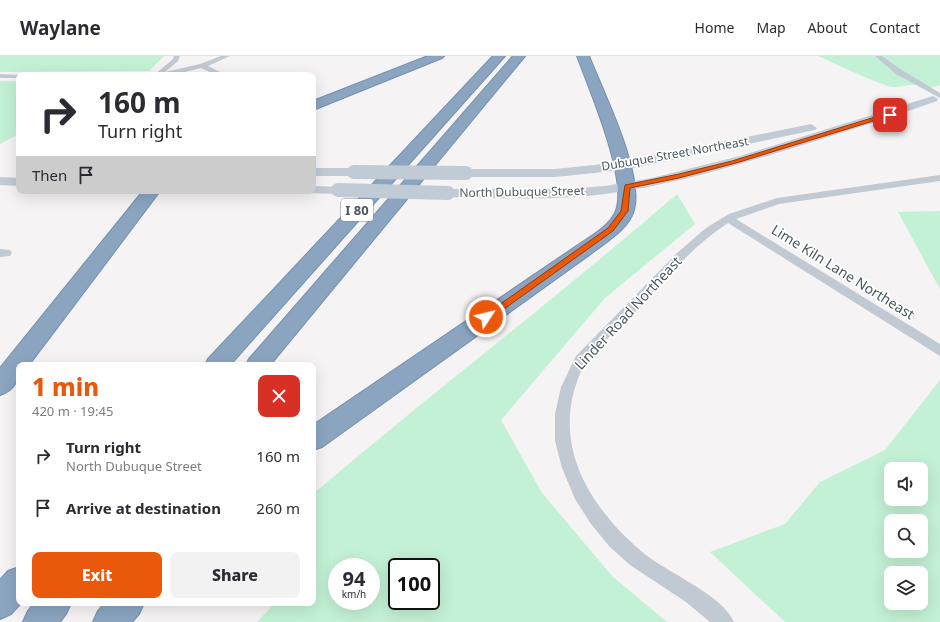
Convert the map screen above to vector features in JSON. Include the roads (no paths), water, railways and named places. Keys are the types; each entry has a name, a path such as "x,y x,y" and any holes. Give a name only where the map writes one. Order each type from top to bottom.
{"highway":[{"path":"316,105 438,56"},
{"name":"I 80","path":"219,362 499,56"},
{"name":"I 80","path":"260,362 519,56"},
{"path":"316,437 611,229 624,211 627,186 623,166 583,56"},
{"path":"18,362 150,194"},
{"path":"0,385 16,365"},
{"path":"0,603 16,585"},
{"path":"39,622 52,606"},
{"path":"110,622 125,606"}],"main road":[{"name":"Dubuque Street Northeast","path":"316,172 466,174 555,173 623,166 844,121 938,97"},
{"name":"North Dubuque Street","path":"316,190 545,194 627,186 679,176 734,162 890,115 938,97"},
{"path":"0,170 16,170"},
{"path":"0,181 16,182"}],"street":[{"path":"162,72 176,60 177,56"},
{"path":"177,72 202,66 227,56"},
{"path":"878,56 899,72 938,97"},
{"path":"202,66 215,72"},
{"path":"0,76 16,76"},
{"name":"Linder Road Northeast","path":"724,622 694,595 667,581 636,559 606,529 582,497 564,454 560,429 564,393 572,374 581,360 631,306 681,256 710,230 729,219 748,209 777,201 940,178"},
{"name":"Lime Kiln Lane Northeast","path":"729,219 940,351"}]}
